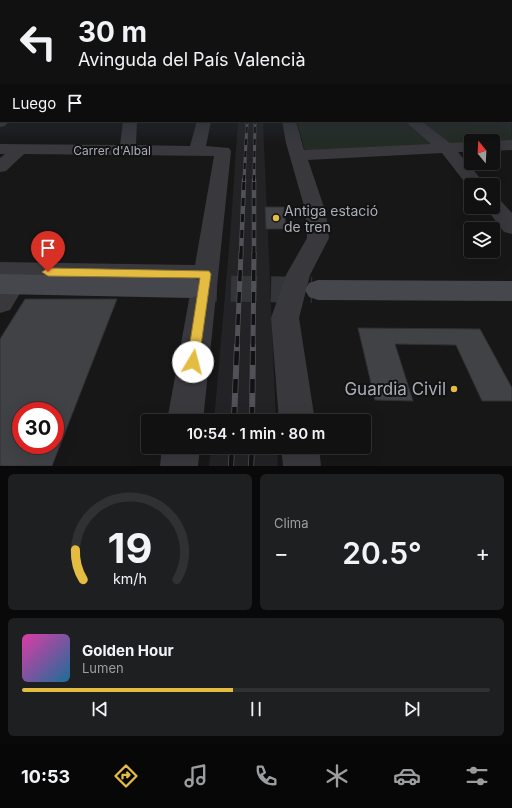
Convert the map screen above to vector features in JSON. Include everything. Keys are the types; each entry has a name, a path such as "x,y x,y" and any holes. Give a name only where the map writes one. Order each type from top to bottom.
{"street":[{"path":"128,150 130,122"},
{"path":"197,150 204,122"},
{"path":"288,122 316,213 318,238 298,275 286,318 296,414"},
{"path":"413,122 446,148 471,178"},
{"path":"500,146 512,145"},
{"path":"299,154 464,147"},
{"name":"Carrer d'Albal","path":"0,149 224,151 198,281"},
{"path":"0,167 20,149"},
{"path":"500,212 512,227"},
{"path":"3,286 198,281 186,414"},
{"path":"318,290 512,291"},
{"path":"179,466 180,454"},
{"path":"301,454 302,466"}],"shaded area":[{"path":"238,122 263,122 276,414 215,414 230,237"},
{"path":"297,122 511,122 512,143 500,142 500,134 464,134 464,145 305,152"},
{"path":"210,454 277,454 278,466 209,466"}],"building":[{"name":"Antiga estació de tren","path":"265,207 284,207 286,229 266,229"},
{"path":"25,299 117,299 64,435 64,402 12,402 12,454 57,454 52,466 0,466 0,339"},
{"path":"358,328 480,329 512,388 512,401 482,401 456,345 395,344 413,401 375,400"}],"tunnel":[{"path":"191,288 312,290"}],"railway":[{"path":"244,181 247,123"},
{"path":"254,181 255,123"},
{"path":"241,254 244,180"},
{"path":"254,181 254,253"},
{"path":"237,347 241,253"},
{"path":"253,347 254,253"},
{"path":"234,414 237,346"},
{"path":"252,414 253,346"},
{"path":"231,466 232,454"},
{"path":"251,466 252,454"}],"place":[{"name":"Antiga estació de tren","path":"276,218"},
{"name":"Guardia Civil","path":"454,389"}],"route":[{"path":"48,272 206,274 193,362"}]}
